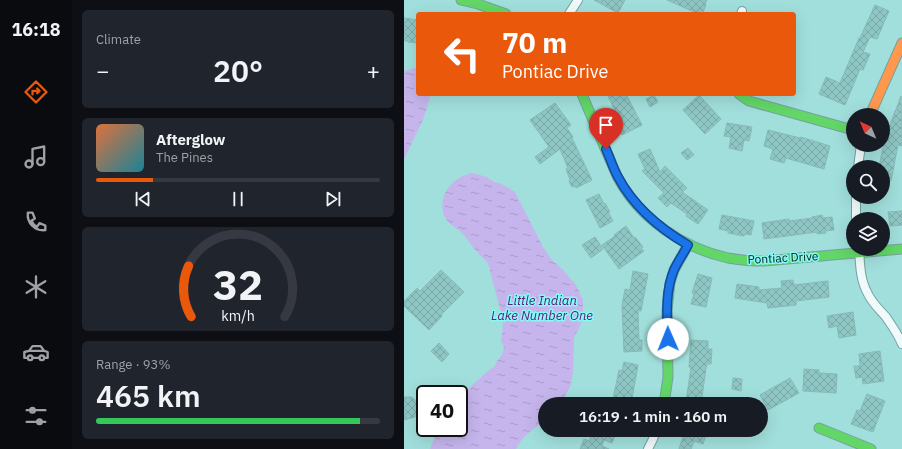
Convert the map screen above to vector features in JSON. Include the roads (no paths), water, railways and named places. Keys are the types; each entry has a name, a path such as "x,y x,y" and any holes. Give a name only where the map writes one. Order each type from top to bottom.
{"street":[{"path":"461,0 500,12"},
{"path":"570,12 578,0"},
{"path":"873,108 902,43"},
{"name":"Pontiac Drive","path":"583,96 618,176 631,197 644,213 662,228 688,245 708,253 728,258 757,261 846,252"},
{"path":"742,96 749,100 846,128"},
{"path":"665,397 668,377 667,310 670,283 674,270 688,245"},
{"name":"Pontiac Drive","path":"890,250 902,249"},
{"path":"860,256 862,277 866,291 870,299 886,318 902,344"},
{"path":"819,428 870,449"},
{"path":"648,449 654,437"}],"water":[{"path":"416,68 416,96 430,96 423,120 404,159 404,71"},
{"name":"Little Indian Lake Number One","path":"472,173 487,177 515,192 543,247 552,260 576,285 583,300 583,319 574,338 571,385 565,397 538,397 538,426 528,433 516,449 430,449 435,437 468,437 468,389 494,367 502,355 504,347 501,341 503,320 489,265 463,234 447,221 442,208 445,193 449,187 464,176"}]}
